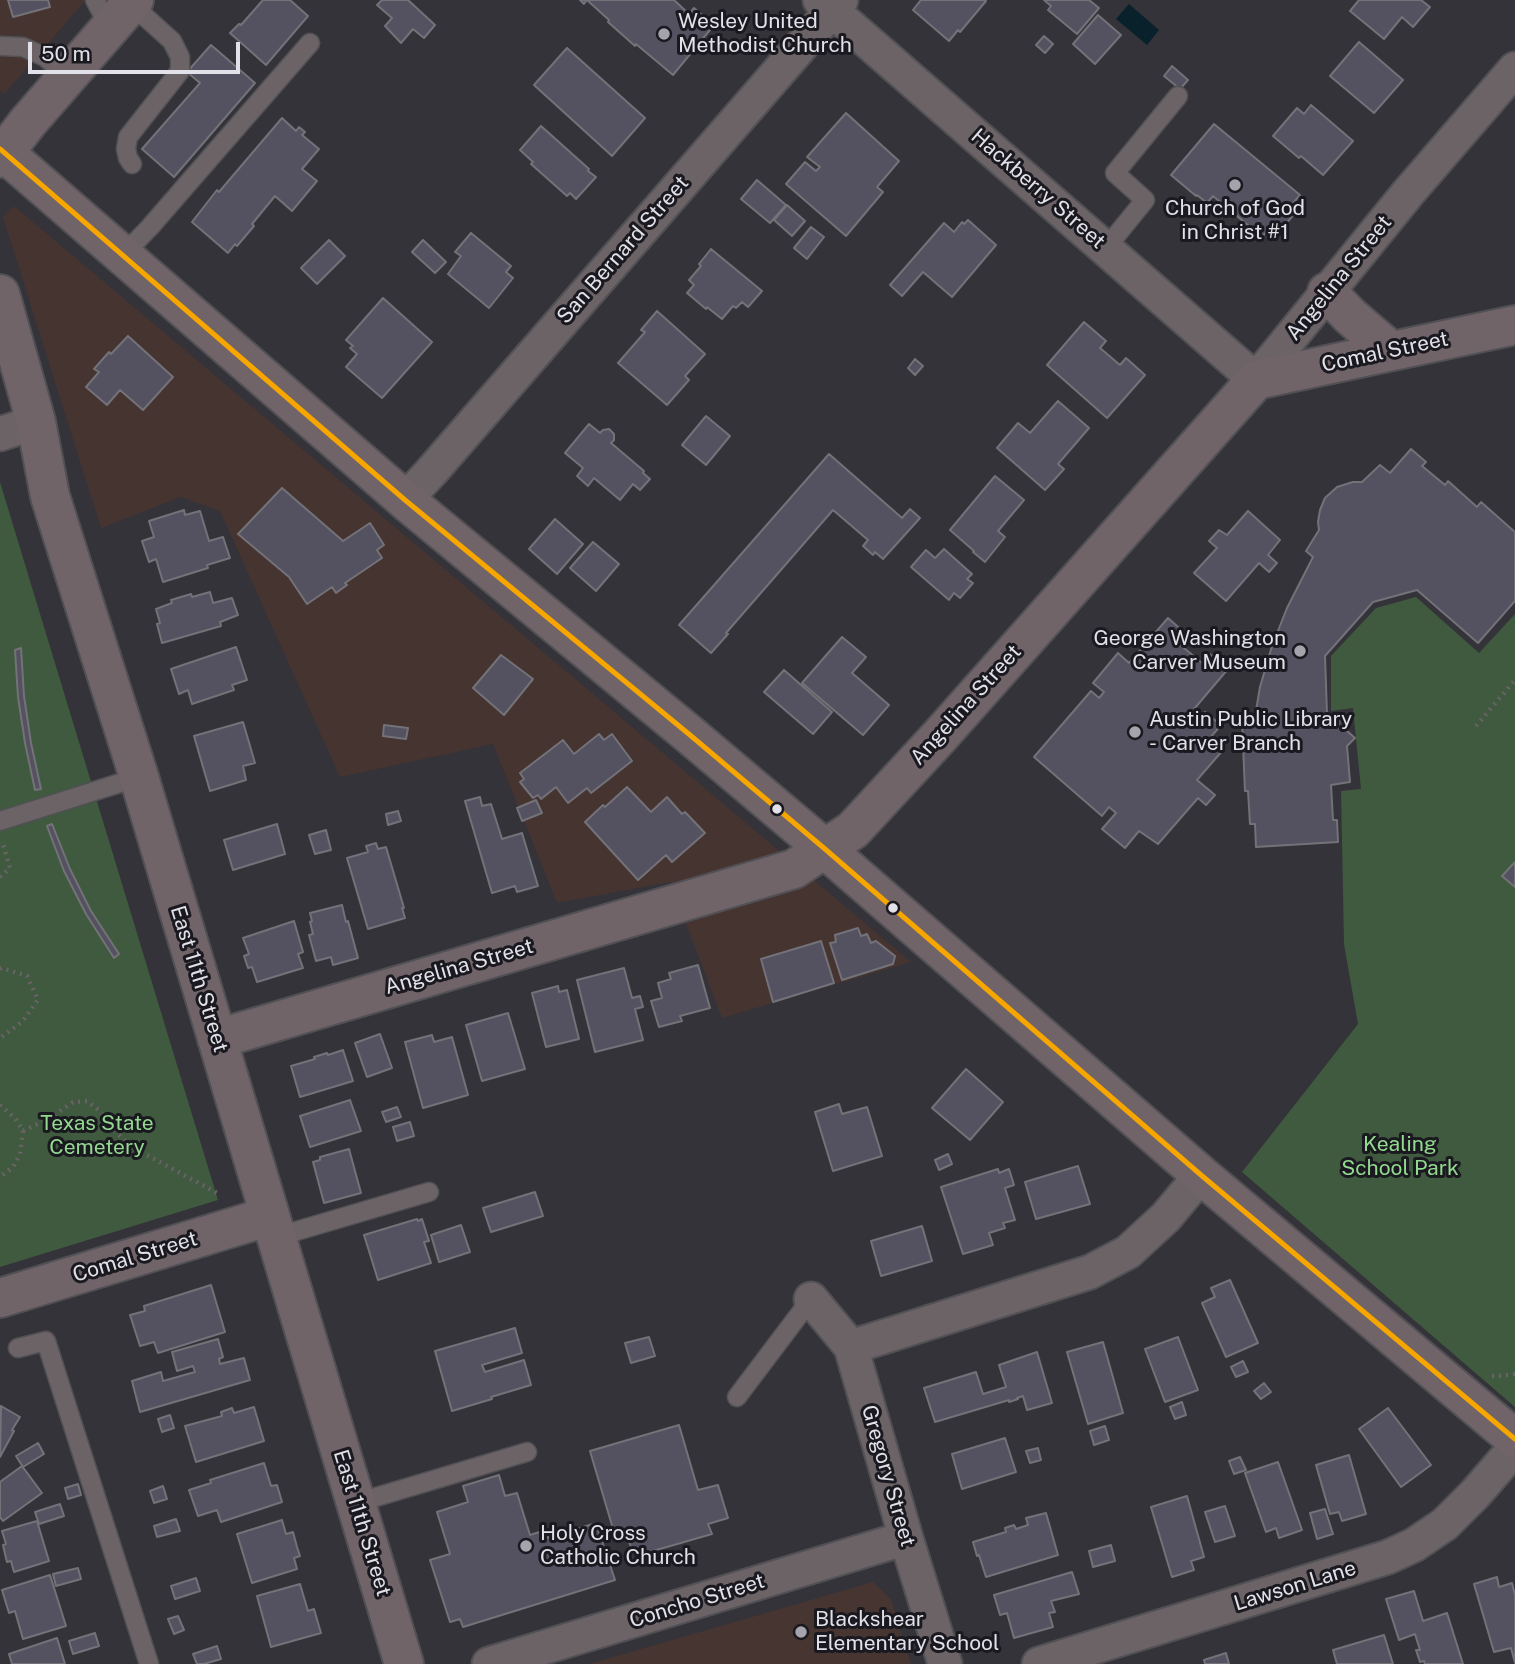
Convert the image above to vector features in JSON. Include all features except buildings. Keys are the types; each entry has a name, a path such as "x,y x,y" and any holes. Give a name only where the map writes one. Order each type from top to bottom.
{"street":[{"name":"Hackberry Street","path":"831,3 1256,380"},
{"name":"San Bernard Street","path":"405,500 831,3"},
{"path":"117,8 67,76 1,153 405,500 690,735 1202,1175 1515,1439"},
{"name":"Angelina Street","path":"217,1039 794,869 853,830 1256,380 1408,193 1515,69"},
{"path":"1327,292 1391,351"},
{"name":"East 11th Street","path":"0,294 36,422 50,496 139,776 404,1664"},
{"name":"Comal Street","path":"1256,380 1515,325"},
{"path":"0,434 36,422"},
{"path":"850,1347 1090,1272 1128,1252 1166,1217 1202,1175"},
{"name":"Comal Street","path":"0,1298 273,1226"},
{"name":"Gregory Street","path":"811,1299 850,1347 945,1664"},
{"name":"Lawson Lane","path":"1039,1664 1388,1557 1414,1545 1445,1524 1515,1448"},
{"name":"Concho Street","path":"489,1664 906,1538"}],"lane":[{"path":"117,8 172,41 180,57 180,71 128,138 126,149 132,164"},
{"path":"122,255 150,227 310,43"},
{"path":"0,46 23,47 46,57 67,76"},
{"path":"1106,248 1145,200 1115,173 1178,96"},
{"path":"0,821 139,776"},
{"path":"273,1226 429,1192"},
{"path":"737,1397 811,1299"},
{"path":"18,1348 46,1341 149,1664"},
{"path":"356,1503 527,1452"}],"path":[{"path":"1476,726 1515,680"},
{"path":"0,832 10,869 0,877"},
{"path":"0,969 27,976 38,1000 22,1022 0,1038"},
{"path":"23,1131 50,1118 73,1102 87,1101 100,1111 130,1146 219,1194"},
{"path":"0,1105 15,1118 23,1131 20,1154 13,1167 0,1177"},
{"path":"1486,1375 1515,1374"}],"shaded area":[{"path":"0,0 86,0 4,94 0,91"},
{"path":"14,206 911,962 722,1018 670,882 557,903 493,744 340,777 220,511 181,497 101,528 3,217"},
{"name":"Blackshear Elementary School","path":"873,1582 891,1599 911,1664 589,1664"}],"green space":[{"name":"Texas State Cemetery","path":"0,482 218,1200 0,1267"},
{"name":"Kealing School Park","path":"1416,597 1479,653 1515,614 1515,1407 1242,1172 1358,1024 1344,944 1341,791 1361,789 1353,708 1331,711 1331,656 1376,608"}],"water":[{"path":"1129,4 1159,30 1147,45 1116,19"}],"transit line":[{"path":"0,149 405,500 825,849 1201,1175 1515,1439"}],"place":[{"name":"Wesley United Methodist Church","path":"664,34"},
{"name":"Church of God in Christ #1","path":"1235,185"},
{"name":"George Washington Carver Museum","path":"1300,651"},
{"name":"Austin Public Library - Carver Branch","path":"1135,732"},
{"name":"Holy Cross Catholic Church","path":"526,1546"},
{"name":"Blackshear Elementary School","path":"801,1632"}]}
